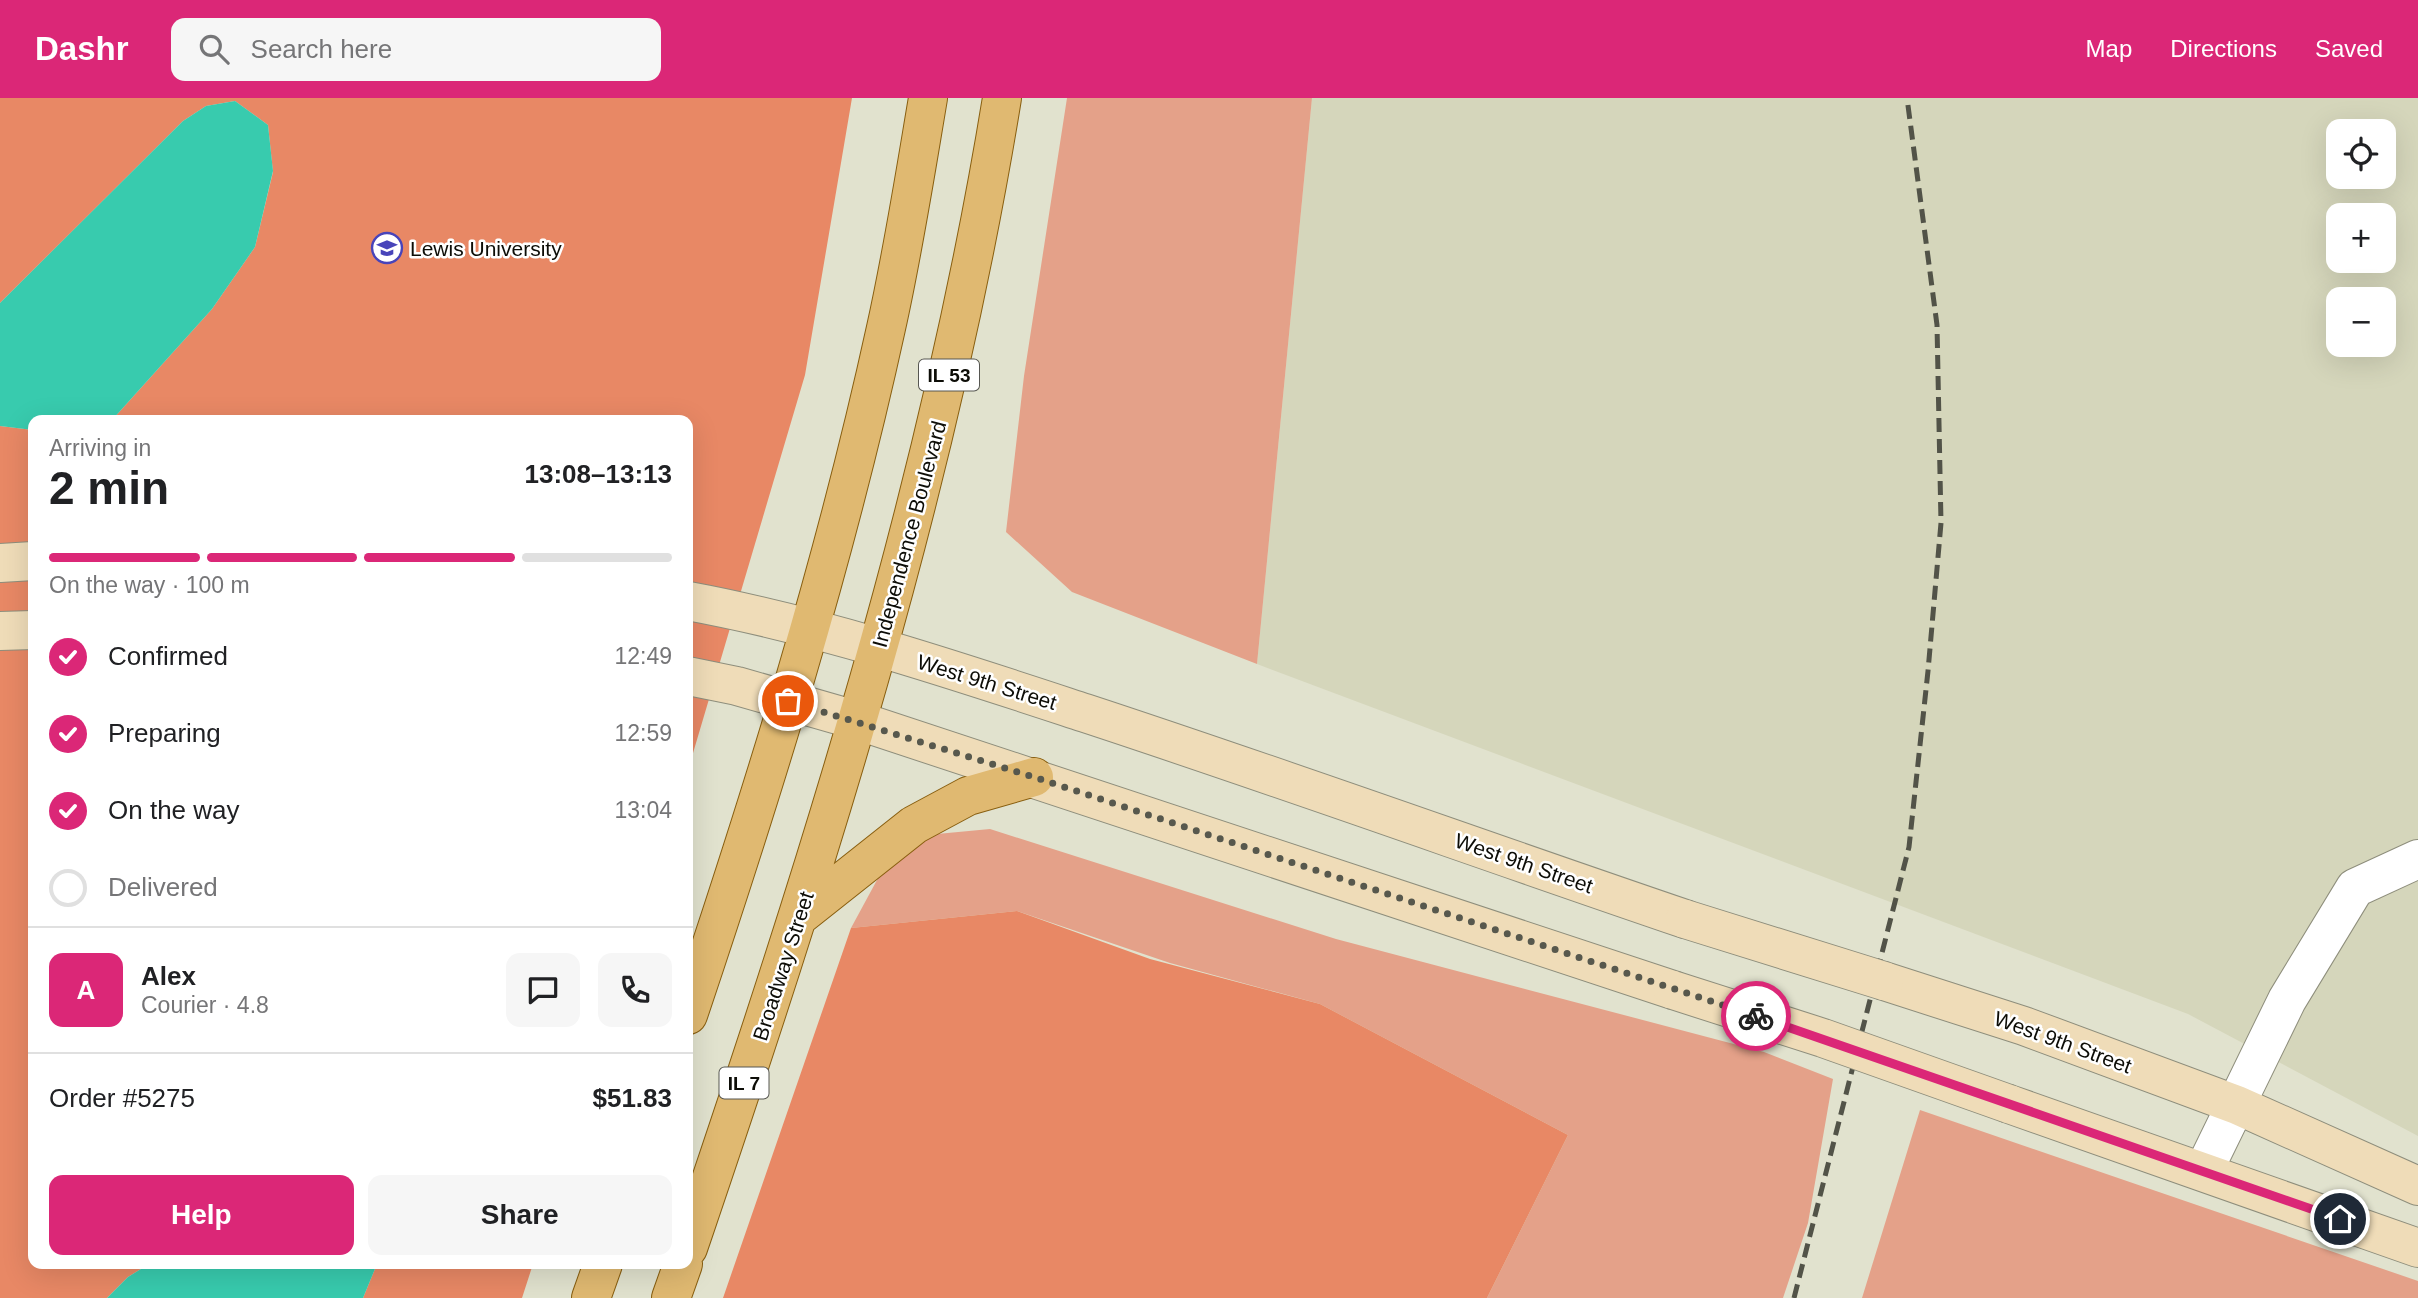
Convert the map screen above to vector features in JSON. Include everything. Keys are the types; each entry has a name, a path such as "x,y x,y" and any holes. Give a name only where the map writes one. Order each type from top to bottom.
{"main road":[{"path":"693,999 810,628 887,325 928,98"},
{"name":"Independence Boulevard","path":"859,721 942,410 1002,98"},
{"path":"0,563 28,561"},
{"name":"West 9th Street","path":"693,602 810,628 1229,760 1685,919 2024,1026 2237,1105 2418,1186"},
{"path":"0,631 28,630"},
{"path":"693,677 859,721 1823,1038 2204,1170 2418,1248"},
{"name":"Broadway Street","path":"693,1233 798,917 859,721"},
{"path":"798,917 914,825 968,796 1034,777"},
{"path":"591,1298 601,1269"},
{"path":"671,1298 681,1269"}],"street":[{"path":"2204,1170 2287,1000 2356,888 2418,859"}],"shaded area":[{"name":"Lewis University","path":"0,98 852,98 805,375 693,753 693,415 117,415 212,309 255,247 273,172 268,125 235,101 206,106 183,121 0,303"},
{"path":"1067,98 1312,98 1257,664 1072,592 1006,532 1024,376"},
{"path":"1312,98 2418,98 2418,1136 2188,1014 1257,664"},
{"path":"0,426 28,429 28,1269 141,1269 128,1277 107,1298 0,1298"},
{"path":"990,829 1336,939 1764,1052 1833,1079 1808,1223 1783,1298 1487,1298 1568,1135 1320,1004 1170,963 1017,911 851,928 890,856 937,834"},
{"path":"1017,911 1150,959 1320,1004 1568,1135 1487,1298 723,1298 851,928"},
{"path":"1920,1110 2418,1281 2418,1298 1862,1298"},
{"path":"375,1269 531,1269 522,1298 363,1298"}],"water":[{"path":"235,101 268,125 273,171 255,247 212,309 117,415 28,415 28,429 0,426 0,303 183,121 206,106"},
{"path":"141,1269 375,1269 363,1298 107,1298 128,1277"}],"railway":[{"path":"1794,1298 1909,847 1928,671 1941,523 1937,325 1907,98"}],"way so far":[{"path":"788,701 1034,777 1756,1016"}],"place":[{"name":"Lewis University","path":"387,248"}],"route":[{"path":"1756,1016 2340,1219"}]}
